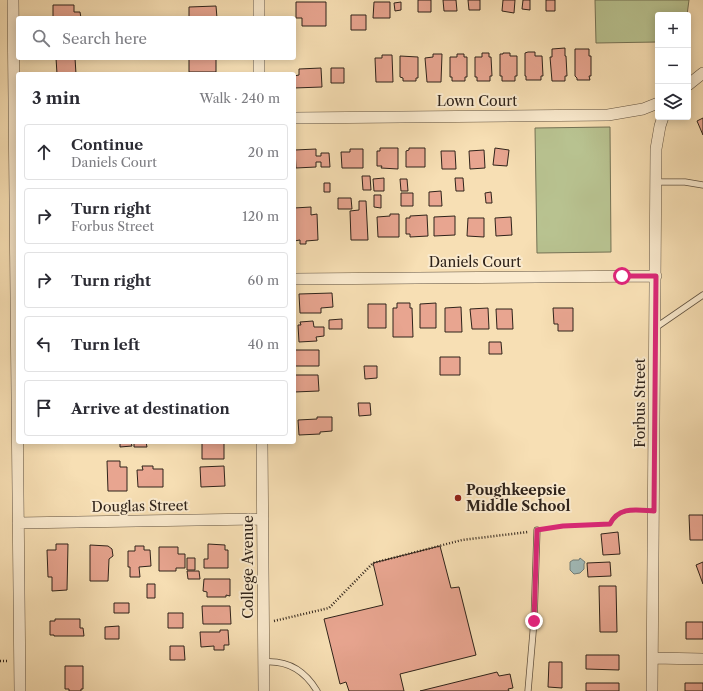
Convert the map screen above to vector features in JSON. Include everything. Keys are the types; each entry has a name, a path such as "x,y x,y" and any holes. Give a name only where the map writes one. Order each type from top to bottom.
{"street":[{"path":"13,0 16,314"},
{"path":"259,0 259,16"},
{"path":"259,60 259,72"},
{"path":"689,84 703,73"},
{"path":"690,84 703,79"},
{"name":"Lown Court","path":"296,118 608,115 643,109 655,104"},
{"name":"Forbus Street","path":"652,691 657,182 656,149 662,120"},
{"name":"Daniels Court","path":"296,279 656,276"},
{"path":"17,444 20,691"},
{"name":"College Avenue","path":"262,444 264,691"},
{"name":"Douglas Street","path":"18,523 263,519"},
{"path":"653,658 703,659"}],"lane":[{"path":"657,182 685,182 703,186"},
{"path":"655,328 703,295"},
{"path":"528,691 534,621 537,530"},
{"path":"264,662 276,661 294,667 311,681 317,691"}],"path":[{"path":"264,624 329,608 372,563 462,540 563,526 610,524 614,517 626,510 654,511"}],"green space":[{"path":"595,0 689,0 687,12 655,12 655,42 596,43"},
{"path":"610,127 611,252 537,253 535,128"}],"water":[{"path":"580,558 585,562 584,569 580,573 574,574 570,570 570,562 573,560 579,560"}],"building":[{"path":"418,0 431,0 431,12 418,12"},
{"path":"443,0 456,0 457,11 444,11"},
{"path":"468,0 480,0 480,10 469,10"},
{"path":"503,0 515,0 514,13 502,11"},
{"path":"523,0 530,0 530,10 522,9"},
{"path":"546,0 555,0 555,11 546,11"},
{"path":"296,2 326,2 326,26 302,26 302,18 296,18"},
{"path":"374,2 390,2 390,18 373,18"},
{"path":"401,2 401,10 395,11 394,3"},
{"path":"53,5 74,5 74,12 80,12 81,16 53,16"},
{"path":"216,6 217,16 189,16 189,7"},
{"path":"351,15 366,15 366,30 351,30"},
{"path":"565,48 567,76 565,76 565,81 552,81 550,57 552,57 552,49"},
{"path":"575,49 589,49 589,56 591,56 590,80 577,80 575,76"},
{"path":"535,52 535,56 542,56 543,76 541,76 541,80 526,80 525,53"},
{"path":"482,53 489,53 489,57 491,57 492,76 490,76 490,81 477,81 477,77 475,77 475,57 482,57"},
{"path":"510,53 510,56 517,56 517,76 515,76 515,81 502,81 502,76 500,76 500,54"},
{"path":"433,54 442,54 441,82 427,82 425,58 433,57"},
{"path":"457,54 464,54 464,57 467,57 467,77 465,77 465,81 452,81 452,77 450,77 450,57 457,57"},
{"path":"382,55 392,55 393,82 376,82 375,58 382,58"},
{"path":"400,56 418,57 418,78 416,78 416,81 403,81 403,78 400,77"},
{"path":"56,60 75,60 76,72 57,72"},
{"path":"189,60 216,60 216,72 189,72"},
{"path":"321,68 322,87 296,88 296,76 299,75 299,69"},
{"path":"331,68 344,68 344,83 331,83"},
{"path":"703,118 703,135 697,121"},
{"path":"380,148 398,148 398,169 381,168 382,166 377,166 377,151 380,151"},
{"path":"409,148 425,148 425,167 406,167 406,151 409,150"},
{"path":"495,148 509,150 507,166 493,165"},
{"path":"316,149 316,156 321,156 321,153 329,153 330,167 321,167 321,162 316,162 316,167 296,168 296,150"},
{"path":"350,149 363,149 363,168 342,168 341,152 350,152"},
{"path":"484,150 485,168 470,169 469,151"},
{"path":"441,151 455,151 456,169 442,169"},
{"path":"362,176 370,176 371,190 363,190"},
{"path":"384,178 384,191 374,191 373,179"},
{"path":"455,178 463,178 464,191 456,191"},
{"path":"400,179 407,179 408,191 401,191"},
{"path":"324,183 330,183 330,192 324,192"},
{"path":"441,191 442,206 429,206 429,192"},
{"path":"491,192 492,203 486,203 485,193"},
{"path":"401,193 413,193 413,206 401,206"},
{"path":"374,195 381,195 381,208 374,207"},
{"path":"338,198 351,198 352,209 338,209"},
{"path":"359,201 366,201 368,240 351,240 350,211 359,210"},
{"path":"311,207 311,215 317,214 318,240 306,241 306,244 300,244 300,240 296,241 296,208"},
{"path":"390,214 399,214 399,237 378,237 377,217 390,216"},
{"path":"427,215 428,236 410,237 410,234 406,234 406,218 410,218 410,216"},
{"path":"455,216 455,235 434,236 434,217"},
{"path":"511,217 512,235 496,236 495,218"},
{"path":"468,218 484,218 484,237 467,236"},
{"path":"332,293 333,307 321,308 321,313 300,313 299,294"},
{"path":"397,303 410,303 410,308 412,308 413,337 393,337 393,308 397,308"},
{"path":"436,303 436,328 420,328 420,304"},
{"path":"368,304 386,304 386,328 368,328"},
{"path":"461,307 462,332 445,332 445,308"},
{"path":"488,308 489,329 472,329 470,309"},
{"path":"553,308 573,308 573,331 558,331 558,324 554,324"},
{"path":"496,309 512,309 513,329 497,329"},
{"path":"342,319 342,329 329,329 329,320"},
{"path":"313,321 314,327 324,327 324,336 316,337 317,341 299,342 298,325 301,325 300,322"},
{"path":"489,342 501,342 502,354 489,354"},
{"path":"296,350 319,350 319,366 296,366"},
{"path":"440,357 460,357 460,375 440,375"},
{"path":"364,366 377,366 377,378 365,379"},
{"path":"296,375 318,375 319,391 296,392"},
{"path":"358,403 370,403 371,415 359,416"},
{"path":"317,417 332,417 332,431 320,432 320,434 299,435 298,420 317,419"},
{"path":"120,444 132,444 132,446 120,447"},
{"path":"134,444 146,444 147,447 134,447"},
{"path":"202,444 224,444 224,459 202,459"},
{"path":"107,461 120,461 120,467 127,467 127,491 108,491"},
{"path":"142,466 153,466 153,469 163,469 163,487 138,487 137,470 143,470"},
{"path":"224,466 225,486 201,487 200,467"},
{"path":"689,515 703,515 703,540 690,540"},
{"path":"618,532 620,554 603,555 601,534"},
{"path":"56,544 68,544 67,590 52,591 52,577 48,577 47,550 56,550"},
{"path":"208,544 225,545 225,550 228,550 228,568 204,568 204,559 208,559"},
{"path":"90,545 108,546 112,549 113,556 109,559 108,581 90,581"},
{"path":"135,546 144,546 144,550 150,550 151,566 139,567 140,577 130,577 130,567 128,567 128,551 135,551"},
{"path":"440,546 451,588 459,587 476,655 400,674 404,691 349,691 346,682 340,684 324,619 383,605 373,563"},
{"path":"159,547 178,547 178,554 185,554 185,568 176,568 176,571 159,571"},
{"path":"187,558 195,558 195,570 187,570"},
{"path":"610,562 611,576 588,577 587,563"},
{"path":"703,562 703,584 696,565"},
{"path":"187,571 199,571 200,579 188,579"},
{"path":"204,579 230,579 230,596 207,597 207,592 203,591"},
{"path":"147,584 155,584 155,598 147,598"},
{"path":"599,586 616,586 617,632 600,632"},
{"path":"114,603 129,603 129,613 114,613"},
{"path":"202,606 230,606 231,624 203,624"},
{"path":"168,613 183,613 183,628 168,628"},
{"path":"55,619 80,619 80,628 83,628 84,636 50,635 50,621 55,621"},
{"path":"686,622 703,622 703,639 686,639"},
{"path":"119,626 119,639 105,639 105,627"},
{"path":"220,630 228,630 229,645 224,645 224,650 214,650 214,646 201,647 200,632 220,632"},
{"path":"170,646 184,646 185,660 170,660"},
{"path":"586,655 619,655 619,670 586,669"},
{"path":"549,662 562,662 562,688 548,687"},
{"path":"65,666 83,666 83,689 81,689 81,691 69,691 69,689 65,689"},
{"path":"497,672 499,676 510,674 513,688 508,689 509,691 420,691"},
{"path":"586,683 619,683 619,691 586,691"},
{"path":"685,683 703,683 703,691 685,691"}],"place":[{"name":"Poughkeepsie Middle School","path":"458,498"}],"route":[{"path":"534,621 537,530 563,526 610,524 614,517 626,510 654,511 656,276 622,276"}]}
